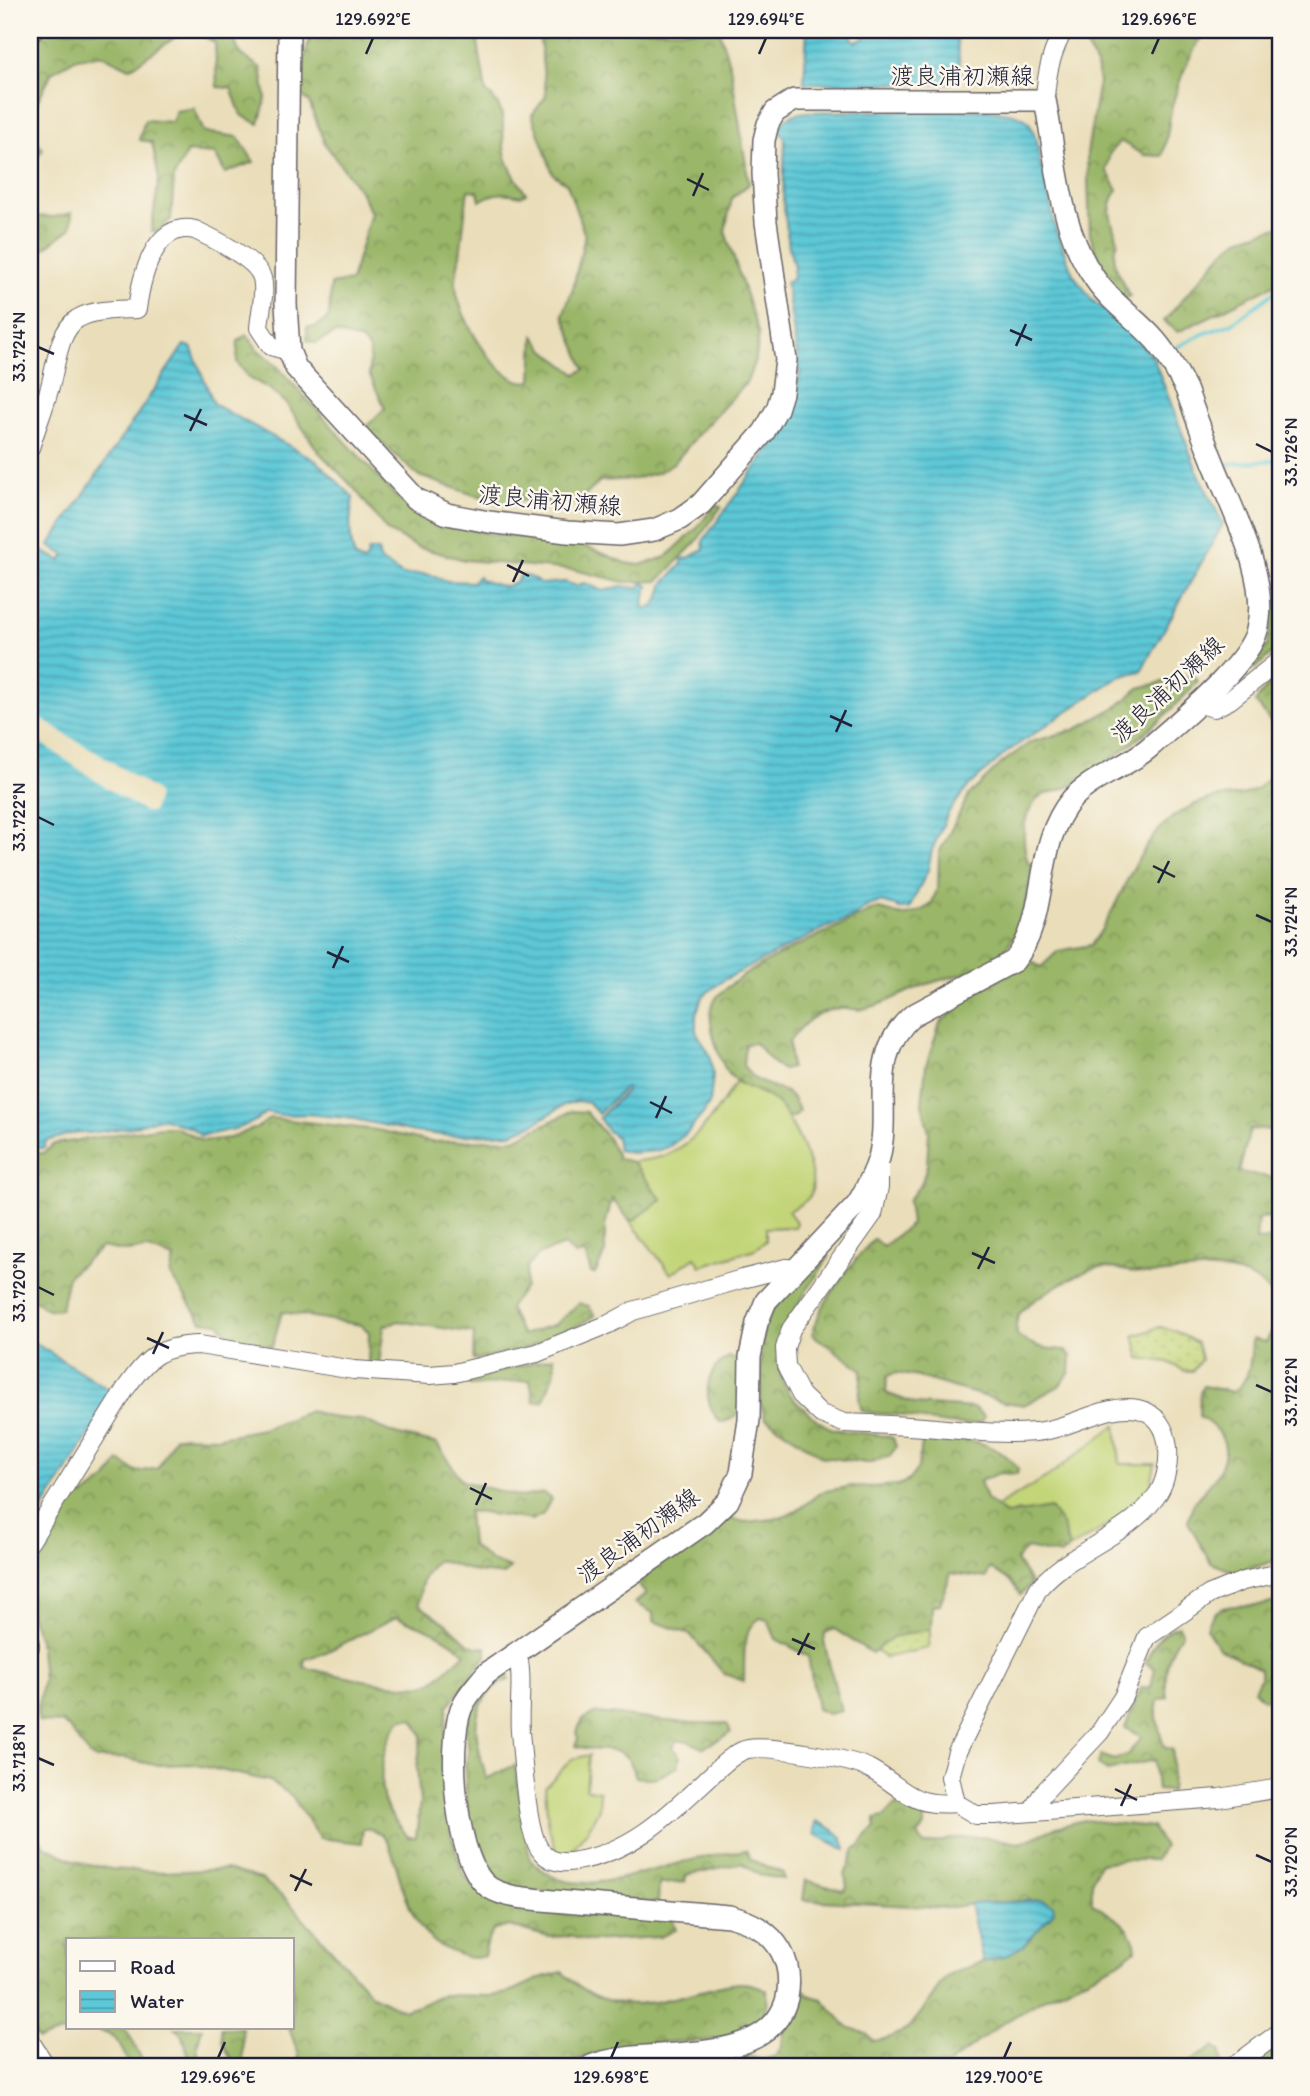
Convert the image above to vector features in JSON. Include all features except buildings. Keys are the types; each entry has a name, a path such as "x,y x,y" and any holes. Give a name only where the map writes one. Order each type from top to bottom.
{"main road":[{"name":"渡良浦初瀬線","path":"289,30 286,304 289,351 296,368 310,386 402,485 429,507 467,519 567,532 618,535 654,530 680,519 701,504 764,432 777,409 782,393 786,360 766,222 762,173 764,140 768,124 775,112 794,100 1045,100 1068,224 1077,246 1097,282 1120,308 1155,340 1175,367 1186,389 1256,577 1260,597 1257,631 1240,663 1148,749 1083,789 1064,810 1046,850 1023,951 1014,961 914,1015 898,1031 884,1066 879,1157 873,1176 858,1203 766,1301 757,1322 750,1357 747,1445 737,1487 728,1501 705,1523 486,1674 467,1697 457,1722 455,1768 462,1838 471,1866 489,1888 515,1896 594,1906 729,1916 761,1929 774,1941 787,1965 789,1987 780,2014 764,2032 748,2041 716,2049 620,2058 591,2066"}],"street":[{"path":"1045,100 1049,71 1057,42 1064,30"},
{"path":"30,448 60,349 70,326 95,312 137,309 159,241 175,230 195,230 257,268 262,278 263,290 259,328 271,346 289,351"},
{"path":"1197,703 1214,708 1230,700 1280,660"},
{"path":"879,1157 879,1188 873,1214 825,1280 787,1339 786,1366 801,1395 814,1409 844,1423 995,1434 1051,1430 1124,1408 1150,1413 1157,1419 1167,1440 1165,1477 1153,1500 1123,1526 1059,1569 1038,1590 957,1752 950,1777 957,1803"},
{"path":"30,1542 126,1388 142,1365 163,1350 199,1345 354,1370 430,1375 454,1373 537,1353 609,1324 633,1311 742,1279 786,1268 795,1269"},
{"path":"1031,1812 1043,1793 1100,1732 1123,1697 1147,1637 1210,1594 1243,1581 1280,1573"},
{"path":"517,1653 521,1665 518,1698 520,1731 532,1826 539,1848 553,1861 566,1863 592,1859 633,1841 721,1766 750,1748 858,1764 869,1768 925,1804 957,1803 976,1815 1219,1798 1280,1788"},
{"path":"1234,2066 1280,2032"},
{"path":"30,2041 46,2066"}],"green space":[{"path":"30,30 233,30 231,33 240,54 261,68 266,98 259,124 241,115 231,88 217,87 215,43 198,33 180,34 130,68 103,55 77,58 52,72 30,116"},
{"path":"312,30 476,30 486,92 494,99 503,120 506,158 526,193 521,196 495,194 480,201 478,191 468,190 456,287 458,299 472,331 494,363 519,381 532,381 534,336 545,350 576,374 585,369 563,315 573,288 585,236 567,184 553,174 532,115 546,96 539,30 719,30 731,70 749,184 732,198 725,231 759,335 756,357 747,382 675,462 659,472 635,479 600,481 578,503 514,500 503,505 419,476 365,428 385,408 369,374 370,351 362,341 336,333 316,343 307,340 307,327 316,327 329,317 331,284 351,281 371,213 361,192 325,144 309,102 296,91"},
{"path":"1085,30 1207,30 1191,56 1178,86 1162,156 1144,155 1120,141 1110,153 1106,170 1118,190 1110,209 1118,242 1114,256 1130,296 1121,300 1099,261 1090,234 1087,153 1099,82 1095,61 1084,43"},
{"path":"194,108 204,132 238,137 254,162 225,173 215,154 187,152 174,177 171,219 157,232 151,231 159,179 152,142 139,140 145,120 172,122 176,111"},
{"path":"30,140 43,149 30,168"},
{"path":"72,213 71,228 45,248 30,267 30,216 54,217"},
{"path":"1280,226 1280,282 1178,332 1164,321 1224,251 1239,239"},
{"path":"247,334 257,349 275,364 398,499 428,519 491,534 577,543 626,563 640,565 666,557 696,529 716,504 721,507 696,542 658,581 625,582 574,570 465,560 417,547 387,531 355,489 318,451 286,403 270,389 249,378 237,362 238,341"},
{"path":"1280,598 1280,645 1256,668 1249,669 1267,646 1273,608"},
{"path":"1280,671 1280,751 1272,723 1255,702"},
{"path":"1191,675 1198,681 1144,734 1073,784 1043,795 1032,806 1026,819 1024,834 1028,863 1033,865 1028,894 1014,936 996,958 984,966 925,985 877,1005 825,1011 805,1023 789,1042 791,1068 783,1070 775,1065 755,1043 745,1044 744,1067 754,1078 791,1097 799,1111 794,1117 788,1117 773,1100 743,1085 729,1074 717,1050 711,1019 713,1003 723,991 762,965 875,909 907,915 931,905 938,887 939,853 969,795 1003,762 1031,742 1074,730 1118,706 1139,688"},
{"path":"1280,764 1280,1130 1250,1129 1239,1172 1280,1179 1280,1216 1258,1218 1256,1240 1280,1239 1280,1559 1237,1573 1211,1563 1188,1522 1194,1503 1217,1473 1225,1455 1222,1438 1199,1416 1203,1386 1233,1392 1247,1375 1252,1339 1266,1342 1274,1328 1277,1312 1275,1302 1271,1293 1256,1280 1218,1270 1149,1274 1101,1267 1070,1279 1044,1294 1019,1315 1017,1335 1040,1347 1065,1350 1071,1356 1070,1372 1059,1386 1024,1405 1004,1402 918,1377 896,1373 887,1376 886,1393 915,1404 974,1408 984,1416 982,1423 941,1423 862,1411 859,1400 862,1370 813,1335 828,1297 866,1248 874,1239 883,1247 911,1224 908,1201 922,1182 927,1165 929,1132 922,1104 926,1066 940,1023 970,995 1030,961 1041,967 1058,951 1091,945 1135,864 1155,834 1168,821 1206,800 1243,795 1253,790"},
{"path":"736,1082 771,1098 782,1109 808,1161 812,1187 810,1196 788,1211 797,1223 795,1227 766,1228 766,1241 755,1249 701,1266 695,1257 671,1274 631,1222 662,1200 633,1162 667,1155 689,1141 714,1114"},
{"path":"572,1111 586,1112 608,1138 619,1159 633,1162 662,1200 631,1222 612,1199 605,1226 605,1253 595,1274 591,1273 585,1253 575,1255 564,1245 540,1254 527,1267 525,1287 509,1308 522,1335 556,1324 579,1303 589,1306 595,1316 561,1335 520,1350 473,1360 474,1333 399,1321 384,1326 379,1364 368,1364 369,1332 361,1325 282,1312 272,1347 230,1337 219,1323 202,1321 170,1275 174,1258 148,1249 123,1251 102,1247 68,1276 61,1309 47,1309 30,1296 30,1153 43,1153 55,1144 161,1127 175,1127 203,1141 230,1138 260,1126 270,1118 377,1130 431,1142 515,1139"},
{"path":"822,1253 829,1257 794,1312 785,1332 780,1352 780,1372 787,1391 826,1426 841,1431 893,1438 896,1447 889,1457 867,1463 823,1457 765,1418 761,1406 764,1327 772,1310"},
{"path":"1160,1327 1173,1330 1197,1343 1201,1359 1193,1371 1185,1371 1168,1362 1140,1358 1134,1336"},
{"path":"554,1357 555,1371 543,1401 534,1402 530,1380 471,1386 465,1380"},
{"path":"729,1357 737,1359 742,1365 742,1401 736,1415 720,1422 710,1405 708,1387 714,1370"},
{"path":"310,1411 335,1418 363,1420 395,1434 437,1444 462,1481 521,1497 543,1493 551,1499 543,1514 532,1520 468,1511 471,1545 491,1561 510,1568 504,1575 476,1572 438,1560 428,1570 421,1586 419,1605 467,1642 486,1647 486,1656 448,1706 445,1730 451,1833 463,1874 492,1902 555,1914 673,1919 676,1930 660,1937 588,1941 569,1936 549,1937 509,1926 494,1930 489,1937 484,1956 465,1957 440,1946 421,1928 414,1917 389,1846 376,1831 363,1829 361,1843 319,1838 292,1796 270,1781 192,1764 155,1765 124,1758 96,1759 89,1755 69,1728 62,1723 39,1722 37,1712 43,1680 39,1639 30,1615 30,1573 41,1534 70,1492 84,1496 107,1479 119,1461 138,1472 158,1468 175,1436 220,1437 262,1429","holes":["396,1617 441,1636 465,1653 432,1682 417,1686 367,1681 304,1667 305,1659 326,1652","403,1719 413,1719 422,1735 417,1767 420,1802 416,1837 408,1837 386,1806 383,1796 382,1772 386,1746 390,1735"]},
{"path":"1116,1425 1120,1464 1155,1464 1150,1489 1118,1519 1069,1549 1063,1527 1018,1511 1006,1515 996,1507 1050,1475"},
{"path":"951,1438 988,1446 1012,1461 1018,1468 1017,1474 999,1473 980,1481 986,1499 1006,1515 1050,1508 1063,1527 1069,1549 1060,1555 1027,1548 1016,1560 1031,1584 1021,1595 1010,1581 990,1568 986,1578 951,1573 940,1604 932,1605 931,1629 893,1637 872,1653 834,1629 825,1633 824,1642 841,1711 828,1714 817,1709 808,1656 776,1639 768,1620 760,1618 746,1638 744,1681 724,1674 690,1634 653,1621 653,1613 635,1603 646,1594 635,1581 718,1523 728,1518 745,1522 774,1519 797,1511 821,1492 852,1486 898,1485 908,1481 918,1468 924,1441"},
{"path":"1280,1584 1280,1599 1273,1587"},
{"path":"1280,1599 1280,1645 1275,1653 1280,1665 1280,1700 1263,1699 1254,1690 1260,1678 1260,1669 1220,1649 1206,1628 1211,1617 1219,1610 1259,1605"},
{"path":"1179,1626 1182,1634 1173,1648 1166,1672 1167,1697 1158,1700 1157,1706 1164,1747 1173,1750 1171,1791 1157,1790 1154,1760 1107,1771 1098,1764 1101,1755 1114,1760 1128,1754 1142,1737 1125,1728 1141,1688 1151,1687 1155,1668 1145,1663 1162,1635"},
{"path":"931,1629 928,1648 884,1658 876,1650 893,1637"},
{"path":"507,1670 509,1680 494,1687 481,1705 476,1725 478,1746 486,1779 515,1765 530,1860 543,1871 558,1879 589,1883 746,1850 751,1860 783,1873 784,1879 759,1875 742,1863 686,1875 685,1882 659,1884 658,1903 510,1888 491,1876 476,1860 471,1841 465,1765 469,1748 465,1732 471,1710 482,1689"},
{"path":"598,1713 676,1722 723,1723 728,1725 731,1733 703,1748 688,1741 676,1741 673,1747 680,1757 678,1766 658,1777 636,1777 632,1765 620,1753 576,1746 576,1732 583,1719"},
{"path":"589,1755 586,1789 600,1791 599,1809 587,1831 571,1851 558,1853 550,1829 545,1787 572,1759"},
{"path":"895,1805 913,1806 924,1811 924,1826 918,1835 924,1845 956,1838 983,1837 1021,1843 1057,1827 1084,1820 1152,1827 1164,1847 1155,1860 1100,1863 1092,1880 1092,1903 1126,1928 1135,1941 1136,1950 1118,1963 1045,1998 1000,2025 946,2066 616,2066 632,2063 714,2061 742,2054 762,2060 776,2056 782,2046 784,2031 801,1987 811,1996 822,1999 848,2027 867,2034 873,2041 895,2036 910,2026 948,1976 1019,1948 1050,1918 1043,1900 948,1908 803,1900 806,1880 843,1891 847,1887 845,1875 855,1849 875,1828 875,1819 884,1817"},
{"path":"30,1822 44,1846 75,1861 111,1869 164,1872 226,1869 261,1879 285,1898 372,1995 405,2010 443,1995 490,1996 508,1993 543,1977 562,1972 597,1997 631,2004 649,2003 738,1983 767,1990 767,2006 763,2015 753,2024 724,2038 630,2046 591,2055 562,2066 297,2066 299,2055 290,2030 294,2030 294,1938 66,1938 66,2030 70,2030 38,2040 30,2025"},
{"path":"97,2030 125,2030 145,2066 130,2066 123,2050 107,2033"},
{"path":"177,2030 201,2030 197,2045 200,2066 188,2066 187,2050"},
{"path":"221,2030 242,2030 243,2063 235,2066 223,2044"},
{"path":"1280,2040 1280,2066 1247,2066"},
{"path":"1214,2046 1220,2050 1222,2061 1213,2066 1184,2066"}],"water":[{"path":"807,30 848,30 855,42 863,39 867,30 956,33 961,75 955,82 948,84 804,83"},
{"path":"988,110 1018,115 1031,126 1041,169 1044,169 1055,228 1073,274 1093,301 1117,319 1153,357 1196,468 1223,524 1141,671 1119,677 1060,716 1007,752 969,786 948,813 932,850 928,870 909,909 899,909 880,902 868,906 855,916 823,929 722,981 702,997 696,1016 696,1031 710,1055 713,1075 710,1102 686,1134 668,1147 631,1153 618,1150 616,1137 599,1118 627,1090 625,1088 598,1114 589,1103 577,1101 564,1105 534,1124 512,1133 451,1136 415,1132 354,1119 267,1112 245,1126 201,1136 191,1128 165,1119 156,1119 132,1127 78,1132 46,1141 44,1148 35,1148 34,1140 30,1137 30,545 61,561 65,555 49,546 184,345 191,347 214,404 318,462 353,497 350,527 355,558 363,562 367,559 368,551 378,551 380,560 403,575 425,574 447,581 472,582 479,576 480,580 505,587 516,582 521,575 541,584 565,582 576,586 584,583 604,591 621,586 638,588 644,583 648,586 643,605 646,609 659,599 664,583 682,564 682,559 704,549 703,541 778,436 793,407 800,373 786,282 792,280 794,267 783,201 785,139 778,129 791,116 808,112"},
{"path":"30,1340 115,1393 30,1530"},
{"path":"816,1821 840,1835 846,1850 815,1834"},
{"path":"1043,1900 1053,1905 1054,1912 1023,1946 1005,1956 983,1962 970,1904"}],"pier":[{"path":"30,711 156,791 158,795 153,812 145,812 111,791 30,735"}],"waterway":[{"path":"1177,347 1231,324 1280,288"},
{"path":"1225,464 1280,460"}]}
